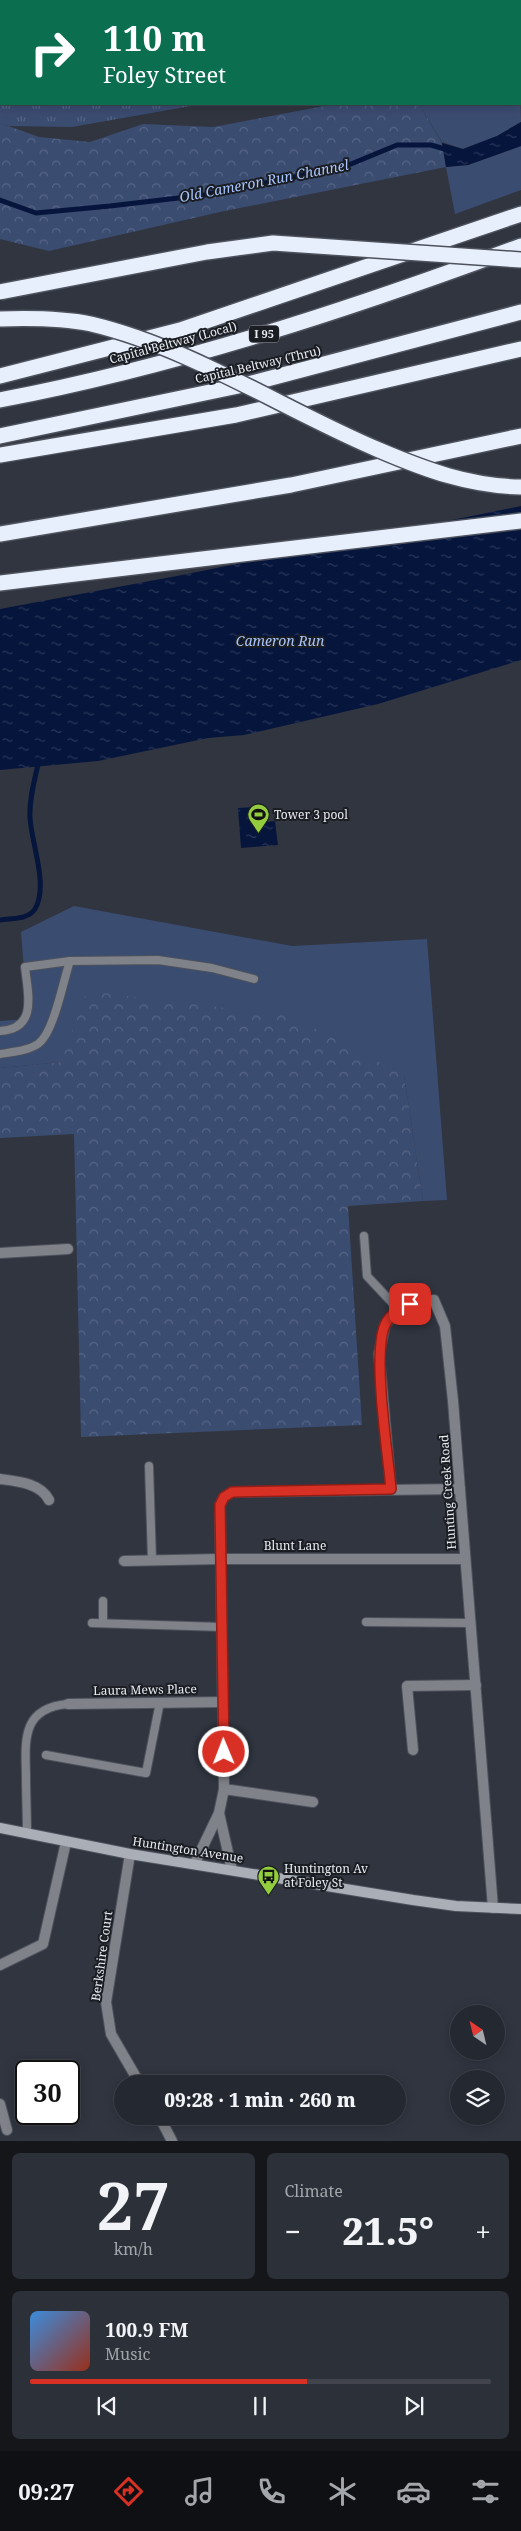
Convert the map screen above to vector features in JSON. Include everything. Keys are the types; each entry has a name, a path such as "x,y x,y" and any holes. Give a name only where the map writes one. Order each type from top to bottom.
{"highway":[{"path":"0,376 180,330 521,214"},
{"path":"0,292 207,252 273,243 521,260"},
{"name":"Capital Beltway (Local)","path":"0,400 117,374 216,348 440,276 521,246"},
{"name":"Capital Beltway (Thru)","path":"0,436 248,384 521,312"},
{"path":"0,319 55,319 89,324 121,332 175,353 360,442 416,466 443,476 470,482 497,487 521,487"},
{"path":"0,455 236,415 521,349"},
{"path":"0,534 291,485 521,436"},
{"path":"0,583 521,521"}],"main road":[{"name":"Huntington Avenue","path":"0,1828 130,1854 195,1863 413,1900 521,1909"}],"street":[{"path":"0,1253 68,1249"},
{"name":"Hunting Creek Road","path":"398,1309 410,1304 434,1300 445,1326 460,1488 493,1908"},
{"path":"391,1489 379,1354 385,1325 398,1309"},
{"path":"0,1479 34,1487 46,1495 49,1500"},
{"path":"195,1863 219,1813 224,1789 220,1505 224,1497 232,1492 460,1488"},
{"name":"Blunt Lane","path":"124,1561 465,1559"},
{"path":"412,1750 407,1686 476,1685"},
{"name":"Laura Mews Place","path":"68,1704 223,1702"},
{"path":"224,1789 313,1802"},
{"path":"219,1813 232,1870"},
{"path":"0,1965 43,1944 66,1842"},
{"name":"Berkshire Court","path":"130,1854 106,2002 111,2034 135,2075"},
{"path":"0,2104 7,2130"},
{"path":"164,2125 172,2141"}],"lane":[{"path":"0,1030 16,1028 26,1017 25,967 70,961 158,960 212,968 254,979"},
{"path":"0,1054 31,1048 45,1038 52,1024 70,961"},
{"path":"364,1236 367,1276 398,1309"},
{"path":"149,1466 152,1560"},
{"path":"103,1601 103,1623"},
{"path":"366,1622 470,1623"},
{"path":"92,1623 222,1627"},
{"path":"46,1755 146,1773 160,1702"},
{"path":"27,1834 25,1738 32,1722 42,1711 54,1705 68,1704"}],"green space":[{"path":"0,105 196,105 72,127 9,126 0,123"},
{"path":"330,105 420,105 442,143 446,167 220,212 49,251 0,239 0,123 39,137 90,142 143,124 213,127"},
{"path":"420,105 521,105 521,122 497,136 463,149 442,142"},
{"path":"521,146 521,190 455,214 446,167 468,165"},
{"path":"74,906 292,946 427,939 447,1200 423,1201 404,1075 61,1062 0,1068 0,1021 28,1019 21,932"},
{"path":"87,991 291,1016 404,1075 423,1201 348,1206 362,1425 81,1437 74,1134 0,1138 0,1068 61,1062"}],"water":[{"path":"521,122 521,146 468,165 446,167 442,143 463,149 497,136"},
{"name":"Cameron Run","path":"521,506 521,660 378,704 244,735 208,738 98,761 0,770 0,609 182,575"},
{"name":"Tower 3 pool","path":"254,807 255,823 275,821 278,845 241,848 238,808"}],"waterway":[{"name":"Old Cameron Run Channel","path":"0,200 36,213 110,206 204,195 290,178 351,164 397,145 431,145 448,150"},
{"path":"0,920 19,918 32,913 39,899 40,876 30,817 30,803 39,760"}],"place":[{"name":"Tower 3 pool","path":"258,834"},
{"name":"Huntington Av at Foley St","path":"268,1895"}],"route":[{"path":"224,1752 220,1505 224,1497 232,1492 391,1489 379,1354 385,1325 398,1309 410,1304"}]}
